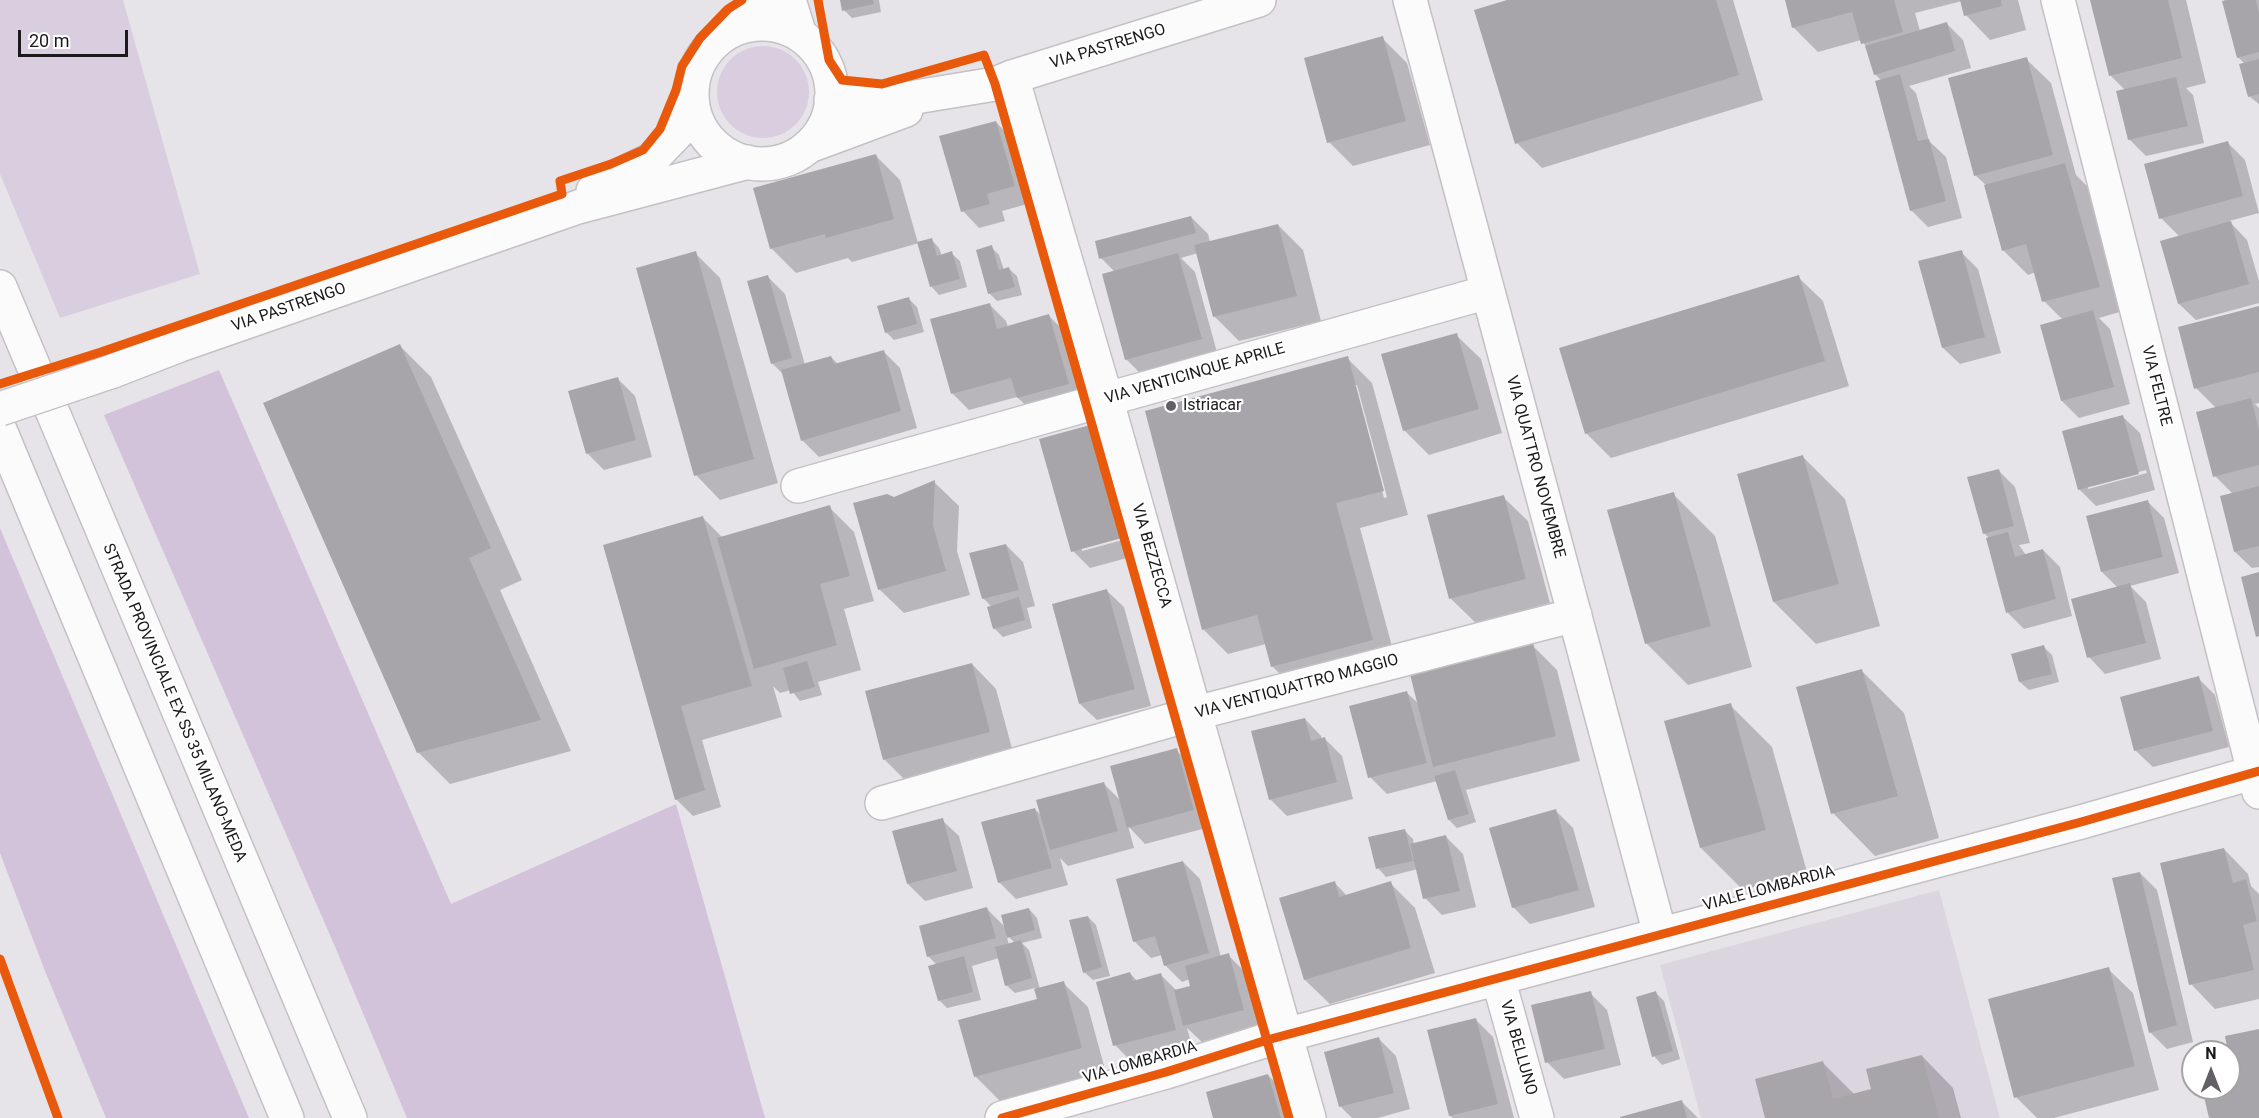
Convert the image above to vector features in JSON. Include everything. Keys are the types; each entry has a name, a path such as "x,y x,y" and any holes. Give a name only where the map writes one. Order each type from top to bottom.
{"main road":[{"path":"725,34 748,25 778,25 800,35 816,50 828,72 831,100 824,126 809,146 789,158 766,163 748,162 725,154 702,132 694,114 691,91 697,64 711,44 763,0"},
{"path":"789,0 800,35"},
{"name":"VIA PASTRENGO","path":"831,100 879,103 995,84 1259,0"},
{"name":"VIA QUATTRO NOVEMBRE","path":"1410,0 1659,934"},
{"name":"VIA FELTRE","path":"2058,0 2257,778"},
{"name":"VIA BEZZECCA","path":"1012,77 1196,713 1309,1118"},
{"name":"VIA PASTRENGO","path":"578,207 599,185 651,160 680,130 691,91"},
{"name":"VIA PASTRENGO","path":"809,146 957,91"},
{"name":"VIA PASTRENGO","path":"0,409 578,207 748,162"},
{"name":"STRADA PROVINCIALE EX SS 35 MILANO-MEDA","path":"0,288 350,1118"},
{"name":"VIA VENTICINQUE APRILE","path":"798,486 1488,292"},
{"path":"0,430 287,1118"},
{"name":"VIA VENTIQUATTRO MAGGIO","path":"882,803 1196,713 1575,615"},
{"name":"VIALE LOMBARDIA","path":"1286,1036 1659,934 2081,822 2257,778"},
{"name":"VIA BELLUNO","path":"1498,978 1538,1118"},
{"name":"VIA LOMBARDIA","path":"1002,1118 1286,1036"}],"shaded area":[{"path":"0,0 123,0 200,274 60,318 0,174"},
{"path":"763,46 780,50 795,60 805,75 809,92 805,109 795,124 780,134 763,138 746,134 731,124 721,109 717,92 721,75 731,60 746,50"},
{"path":"219,370 451,904 676,804 765,1118 407,1118 104,415"},
{"path":"0,528 249,1118 106,1118 45,971 0,853"},
{"path":"1939,890 2000,1118 1701,1118 1660,965"}],"building":[{"path":"840,0 873,0 874,4 842,11"},
{"path":"1507,0 1716,0 1739,75 1515,144 1474,10"},
{"path":"1785,0 1894,0 1903,32 1861,44 1852,12 1792,28"},
{"path":"1960,0 2001,0 2002,6 1964,16"},
{"path":"2090,0 2168,0 2182,58 2109,76"},
{"path":"2256,0 2259,13 2259,52 2237,58 2222,1"},
{"path":"1947,22 1955,51 1874,75 1865,46"},
{"path":"1383,36 1406,121 1327,143 1304,58"},
{"path":"2027,57 2053,155 1974,176 1948,78"},
{"path":"2259,59 2259,94 2248,97 2239,64"},
{"path":"1900,74 1918,141 1929,139 1946,201 1910,211 1875,81"},
{"path":"2176,77 2188,126 2128,140 2116,91"},
{"path":"996,121 1015,186 987,194 990,204 961,212 939,136"},
{"path":"2228,141 2243,196 2159,219 2144,164"},
{"path":"876,154 894,219 826,238 825,234 770,249 753,188"},
{"path":"2065,163 2100,287 2042,302 2026,244 2002,251 1984,185"},
{"path":"1191,216 1196,233 1099,259 1095,241"},
{"path":"2231,221 2249,284 2178,304 2160,241"},
{"path":"1278,224 1297,296 1213,317 1194,245"},
{"path":"932,238 937,256 952,251 960,279 930,287 917,242"},
{"path":"992,245 999,270 1009,267 1015,287 988,294 976,250"},
{"path":"1962,250 1985,337 1942,348 1918,261"},
{"path":"696,251 754,459 694,476 636,268"},
{"path":"1178,253 1202,339 1125,360 1102,274"},
{"path":"768,275 792,358 771,364 747,281"},
{"path":"1799,275 1825,361 1585,434 1559,348"},
{"path":"909,297 917,324 885,333 877,306"},
{"path":"990,303 997,329 1049,314 1069,384 1017,398 1011,378 951,394 930,319"},
{"path":"2259,306 2259,372 2194,389 2178,327"},
{"path":"2093,310 2114,387 2061,401 2040,325"},
{"path":"1457,333 1479,409 1403,431 1381,354"},
{"path":"400,344 491,548 469,558 541,720 417,753 263,403"},
{"path":"884,350 901,411 801,441 781,370 831,356 834,364"},
{"path":"1348,356 1384,491 1336,503 1373,640 1271,667 1257,615 1202,630 1145,411"},
{"path":"618,377 636,440 586,454 568,391"},
{"path":"2251,398 2259,430 2259,465 2213,477 2196,412"},
{"path":"2123,415 2139,474 2078,490 2062,431"},
{"path":"1090,425 1122,538 1071,552 1039,439"},
{"path":"1803,455 1839,584 1773,602 1737,474"},
{"path":"1999,469 2014,526 1983,534 1967,477"},
{"path":"935,480 933,525 946,571 878,590 853,503 887,494 894,497"},
{"path":"2259,486 2259,546 2234,552 2220,496"},
{"path":"1674,492 1711,626 1645,644 1607,510"},
{"path":"1504,495 1526,579 1449,599 1427,515"},
{"path":"2148,500 2163,557 2101,572 2086,516"},
{"path":"830,505 850,576 820,584 837,645 754,669 717,538"},
{"path":"703,516 752,686 681,706 705,790 675,800 603,545"},
{"path":"2008,532 2015,557 2043,549 2056,599 2006,613 1986,538"},
{"path":"1006,544 1019,590 982,599 969,553"},
{"path":"2259,572 2259,636 2256,637 2241,577"},
{"path":"2130,583 2146,643 2087,658 2071,599"},
{"path":"1107,589 1135,689 1079,704 1052,604"},
{"path":"1019,597 1025,620 993,629 987,607"},
{"path":"1533,643 1556,736 1433,767 1410,674"},
{"path":"2044,645 2052,674 2019,682 2011,654"},
{"path":"807,661 815,687 790,694 783,668"},
{"path":"972,663 990,732 883,760 865,691"},
{"path":"1862,669 1898,796 1831,814 1796,687"},
{"path":"2199,676 2213,731 2134,751 2120,697"},
{"path":"1407,691 1427,763 1368,778 1349,706"},
{"path":"1731,703 1766,830 1700,848 1664,721"},
{"path":"1305,718 1311,741 1325,737 1337,782 1269,800 1251,731"},
{"path":"1177,748 1194,810 1127,828 1110,766"},
{"path":"1455,770 1469,814 1448,820 1434,776"},
{"path":"1104,782 1118,831 1050,850 1036,800"},
{"path":"1035,808 1052,868 998,883 981,822"},
{"path":"1556,809 1579,890 1512,908 1489,828"},
{"path":"943,818 957,871 907,884 892,831"},
{"path":"1405,829 1413,861 1376,869 1368,837"},
{"path":"1446,835 1460,891 1423,899 1410,844"},
{"path":"2224,848 2233,883 2246,879 2257,921 2243,925 2254,970 2189,985 2160,863"},
{"path":"1183,861 1209,953 1164,966 1155,936 1133,942 1116,879"},
{"path":"2140,872 2177,1025 2149,1033 2112,878"},
{"path":"1335,881 1339,897 1391,881 1411,948 1304,980 1279,898"},
{"path":"987,907 996,938 927,957 919,926"},
{"path":"1029,908 1035,930 1007,938 1001,915"},
{"path":"1088,916 1102,967 1083,973 1069,920"},
{"path":"1021,940 1032,978 1005,986 995,947"},
{"path":"1229,953 1244,1010 1183,1026 1174,990 1190,986 1185,966"},
{"path":"964,956 973,992 938,1001 928,966"},
{"path":"2109,967 2135,1066 2014,1098 1988,999"},
{"path":"1130,972 1133,981 1161,973 1176,1030 1113,1046 1096,982"},
{"path":"1064,981 1082,1048 974,1077 958,1020 1037,999 1034,989"},
{"path":"1591,991 1605,1049 1545,1063 1531,1005"},
{"path":"1656,991 1673,1051 1652,1057 1636,997"},
{"path":"1476,1018 1498,1104 1449,1116 1427,1030"},
{"path":"2259,1029 2259,1118 2209,1118 2205,1100 2241,1100 2241,1040 2226,1040 2225,1036"},
{"path":"1379,1037 1394,1093 1339,1107 1324,1052"},
{"path":"1922,1055 1939,1118 1765,1118 1755,1079 1823,1061 1833,1099 1871,1089 1866,1069"},
{"path":"1268,1074 1281,1118 1213,1118 1206,1092"},
{"path":"1682,1100 1687,1118 1620,1118 1620,1117"}],"cycle path":[{"path":"0,384 101,352 562,194 560,181 611,164 643,150 660,129 676,90 682,66 700,38 728,9 742,0"},
{"path":"818,0 829,60 842,80 882,84 984,55 995,84 1289,1118"},
{"path":"1002,1118 1166,1072 1267,1040 2081,822 2259,771"},
{"path":"0,959 58,1118"}],"place":[{"name":"Istriacar","path":"1171,406"}]}
